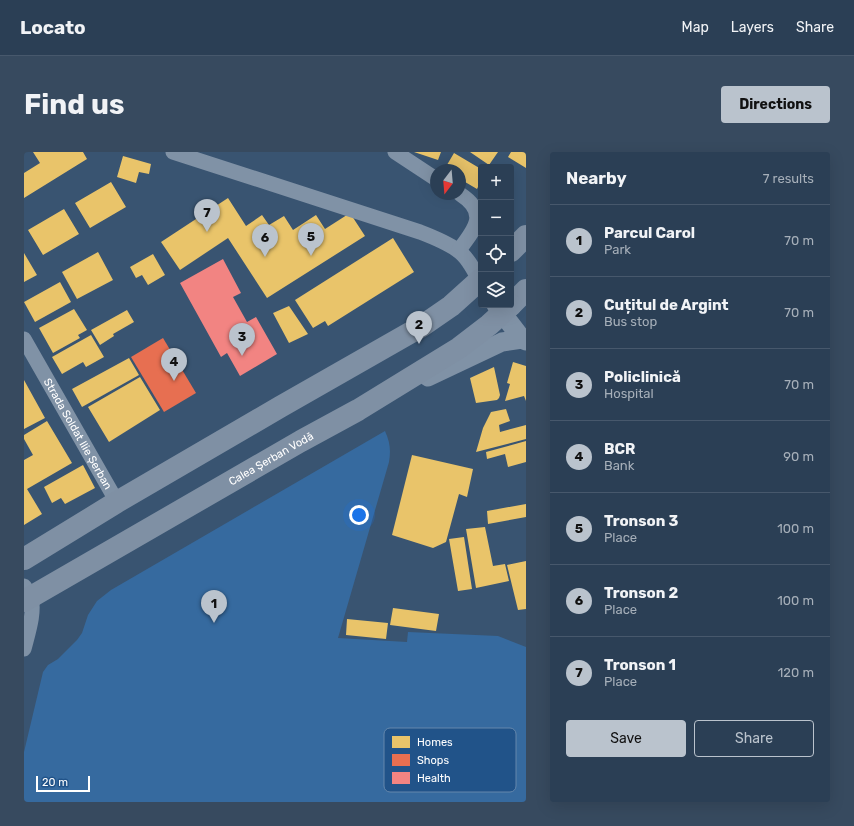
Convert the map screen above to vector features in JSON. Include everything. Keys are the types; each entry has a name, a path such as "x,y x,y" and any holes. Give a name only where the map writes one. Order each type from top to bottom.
{"main road":[{"path":"24,559 117,502 422,326 451,306 478,282"},
{"name":"Calea Șerban Vodă","path":"514,300 526,290"},
{"name":"Calea Șerban Vodă","path":"26,594 358,410 459,348 504,308"}],"street":[{"path":"173,152 420,232 459,250 478,277"},
{"path":"395,152 430,175"},
{"path":"459,250 474,230 477,219 476,209 466,198"},
{"path":"358,410 502,342 524,340 506,308"},
{"name":"Strada Soldat Ilie Șerban","path":"24,338 117,502"},
{"name":"Strada Soldat Ilie Șerban","path":"24,362 40,366"},
{"path":"24,649 32,609 26,594"}],"shaded area":[{"path":"385,431 390,446 389,462 338,638 407,642 408,632 498,636 526,647 526,802 24,802 24,752 43,672 48,665 58,659 77,640 82,633 88,615 97,601 111,590"}],"building: Homes":[{"path":"33,152 83,152 87,159 24,198 24,173 40,163"},
{"path":"414,152 441,152 438,160"},
{"path":"470,152 498,152 490,164"},
{"path":"511,152 526,152 526,168 508,157"},
{"path":"454,153 478,167 477,189 466,183 466,164 448,164"},
{"path":"123,156 151,164 149,174 139,172 136,183 117,177"},
{"path":"111,182 126,207 90,228 75,203"},
{"path":"228,198 246,226 262,215 269,225 284,216 293,230 316,215 325,229 350,213 365,236 267,298 228,238 180,270 161,242"},
{"path":"64,209 79,234 43,255 28,230"},
{"path":"393,238 414,272 328,326 325,321 313,328 295,300"},
{"path":"98,252 113,280 77,299 62,272"},
{"path":"24,253 37,275 24,282"},
{"path":"153,254 165,275 148,285 142,275 136,278 130,267"},
{"path":"60,282 71,302 35,322 24,302"},
{"path":"289,306 308,334 289,343 273,313"},
{"path":"74,309 87,330 78,335 80,338 53,353 39,328"},
{"path":"127,310 134,322 113,334 114,336 100,345 91,330"},
{"path":"91,335 104,357 86,367 83,362 62,374 52,357"},
{"path":"129,358 139,375 82,407 72,389"},
{"path":"513,362 526,366 526,401 524,396 505,401 510,384 507,383"},
{"path":"494,367 500,395 499,398 497,400 476,403 470,378"},
{"path":"140,377 160,410 109,442 88,407"},
{"path":"24,380 45,418 24,429"},
{"path":"506,409 510,421 499,425 500,432 526,425 526,439 476,452 483,428 491,412"},
{"path":"47,421 72,463 27,489 42,514 24,525 24,460 33,455 24,439 24,435"},
{"path":"526,441 526,462 508,467 505,454 487,459 486,452"},
{"path":"412,455 473,469 467,497 459,494 446,542 433,548 392,535"},
{"path":"83,465 95,488 65,504 61,498 52,503 44,487"},
{"path":"526,504 526,517 488,524 487,511"},
{"path":"485,527 493,566 505,564 509,581 476,588 466,529"},
{"path":"464,537 472,589 458,591 449,539"},
{"path":"526,561 526,609 518,610 507,565"},
{"path":"393,608 439,614 436,631 390,625"},
{"path":"347,619 388,623 386,639 346,635"}],"building: Shops":[{"path":"163,338 196,393 164,412 131,357"}],"building: Health":[{"path":"223,259 241,293 233,297 247,322 256,317 277,354 240,376 227,353 221,357 180,283"}],"place":[{"name":"Tronson 1","path":"207,232"},
{"name":"Tronson 3","path":"311,256"},
{"name":"Tronson 2","path":"265,257"},
{"name":"Cuțitul de Argint","path":"419,344"},
{"name":"Policlinică","path":"242,356"},
{"name":"BCR","path":"174,381"},
{"name":"Parcul Carol","path":"214,623"}]}
